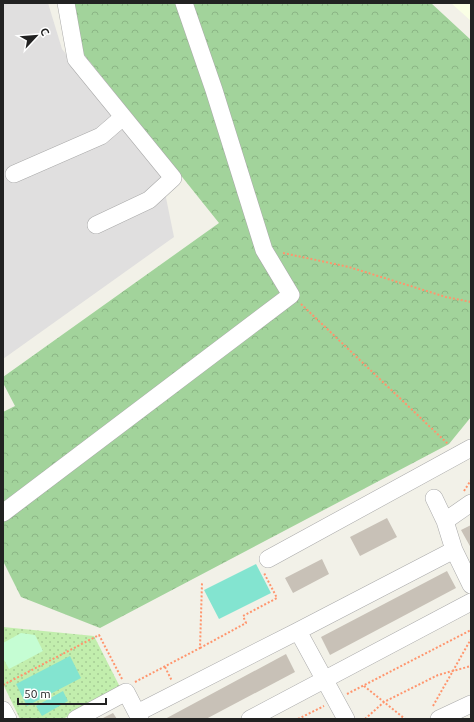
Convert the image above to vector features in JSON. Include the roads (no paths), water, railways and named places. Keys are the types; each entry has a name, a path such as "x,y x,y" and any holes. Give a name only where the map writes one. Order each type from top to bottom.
{"street":[{"path":"66,3 76,59 173,178 149,200 96,225"},
{"path":"3,514 291,295 264,250 214,90 184,3"},
{"path":"14,174 101,136 123,117"},
{"path":"265,564 471,448"},
{"path":"434,498 445,521 454,550 471,586"},
{"path":"445,521 471,503"},
{"path":"76,719 126,692 138,716 454,550"},
{"path":"250,719 471,602"},
{"path":"298,631 346,719"},
{"path":"434,715 471,704"},
{"path":"3,710 8,719"}]}
